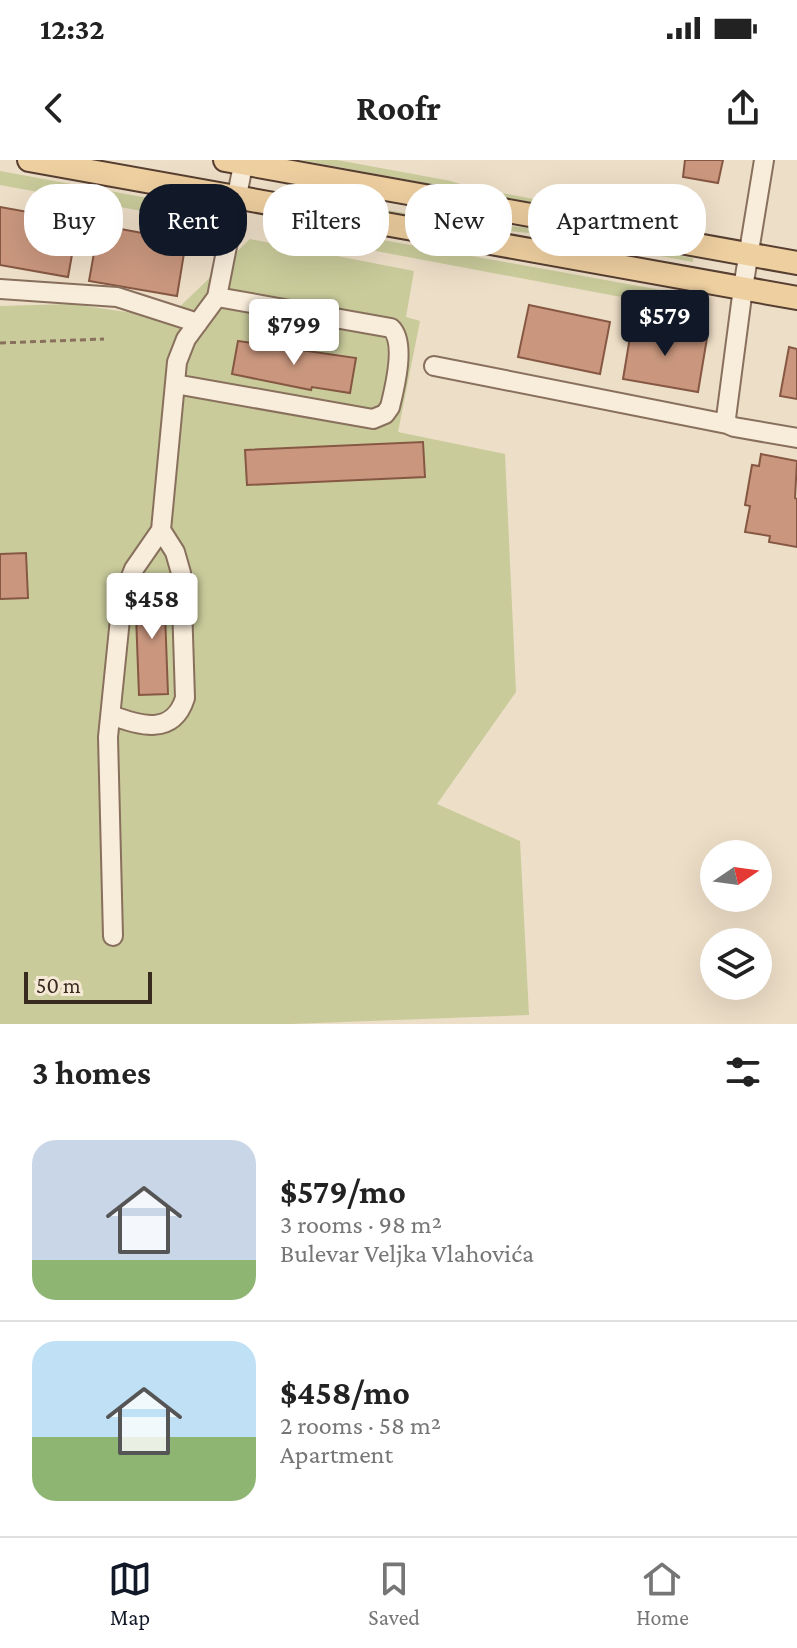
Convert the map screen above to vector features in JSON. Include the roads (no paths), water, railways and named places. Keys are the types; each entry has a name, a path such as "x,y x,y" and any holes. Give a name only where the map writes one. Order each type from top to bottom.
{"main road":[{"path":"29,160 164,184"},
{"path":"237,161 797,263"},
{"path":"247,199 797,298"}],"street":[{"path":"727,424 743,288 764,160"},
{"path":"237,161 237,184"},
{"path":"113,936 108,737 122,599 134,569 161,530 175,384 182,347 217,297 225,256"},
{"path":"0,289 117,297 198,323"},
{"path":"175,384 373,419 385,414 390,407 399,348 398,337 391,328 217,297"},
{"path":"434,366 797,438"},
{"path":"111,715 135,724 154,725 170,721 180,712 185,698 181,573 175,552 161,530"}]}
